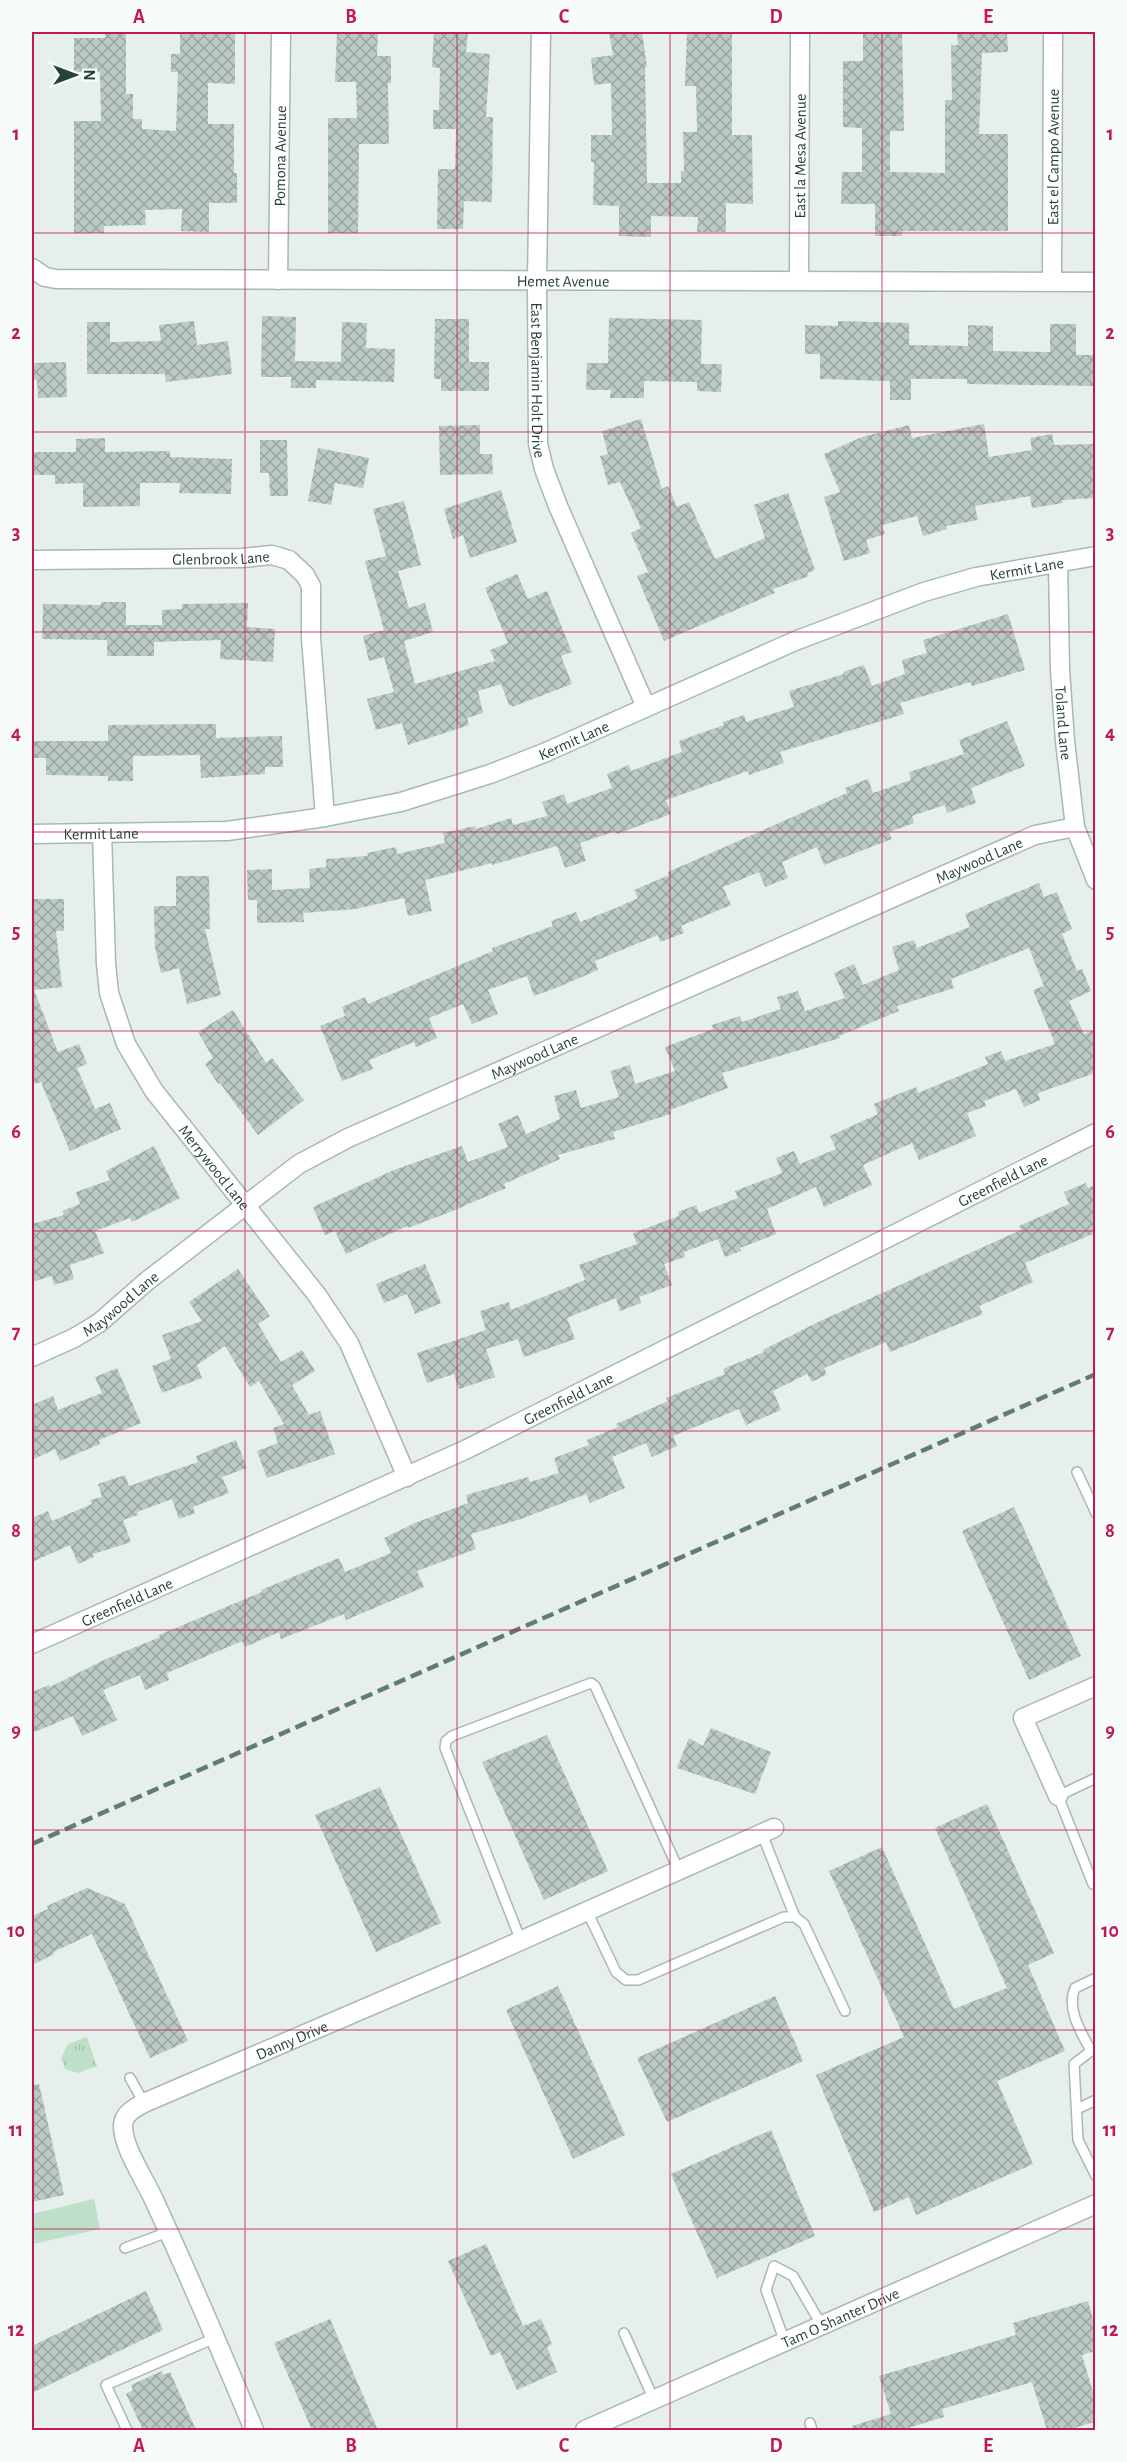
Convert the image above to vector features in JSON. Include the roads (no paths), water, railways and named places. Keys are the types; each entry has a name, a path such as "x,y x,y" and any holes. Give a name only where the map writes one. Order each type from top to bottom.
{"street":[{"name":"Pomona Avenue","path":"278,280 281,32"},
{"name":"East Benjamin Holt Drive","path":"541,32 536,417 538,444 544,469 558,506 646,707"},
{"name":"East la Mesa Avenue","path":"799,279 800,32"},
{"name":"East el Campo Avenue","path":"1052,281 1053,32"},
{"name":"Hemet Avenue","path":"32,269 45,277 56,279 504,278 1095,282"},
{"name":"Glenbrook Lane","path":"32,560 242,558 272,555 290,560 305,574 310,586 311,638 325,816"},
{"name":"Kermit Lane","path":"32,834 227,831 401,802 490,774 795,641 924,592 976,577 1095,556"},
{"name":"Toland Lane","path":"1058,563 1060,670 1076,827 1095,880"},
{"name":"Maywood Lane","path":"32,1357 74,1338 99,1323 147,1281 299,1164 348,1138 1035,835 1076,827"},
{"name":"Merrywood Lane","path":"102,833 106,964 109,993 122,1036 138,1068 154,1091 317,1295 349,1343 407,1477"},
{"name":"Greenfield Lane","path":"32,1644 407,1477 488,1438 1095,1132"},
{"path":"1058,1796 1023,1718 1095,1686"},
{"name":"Danny Drive","path":"254,2430 124,2133 123,2123 126,2115 144,2103 521,1941 768,1831"},
{"name":"Tam O Shanter Drive","path":"585,2430 1095,2204"}],"lane":[{"path":"1077,1472 1095,1513"},
{"path":"521,1941 445,1748 446,1740 452,1736 591,1683 595,1686 679,1871"},
{"path":"1093,1884 1058,1796 1095,1779"},
{"path":"768,1831 795,1917 804,1924 845,2010"},
{"path":"587,1911 616,1972 626,1980 638,1980 784,1917 795,1917"},
{"path":"1095,1978 1075,1988 1071,1998 1078,2027 1093,2049 1074,2064 1078,2140 1095,2176"},
{"path":"130,2078 144,2103"},
{"path":"1077,2109 1095,2100"},
{"path":"125,2248 168,2232"},
{"path":"785,2342 766,2290 774,2266 793,2276 822,2326"},
{"path":"624,2333 654,2400"},
{"path":"127,2430 106,2385 215,2338"}],"railway":[{"path":"32,1844 1096,1374"}]}
